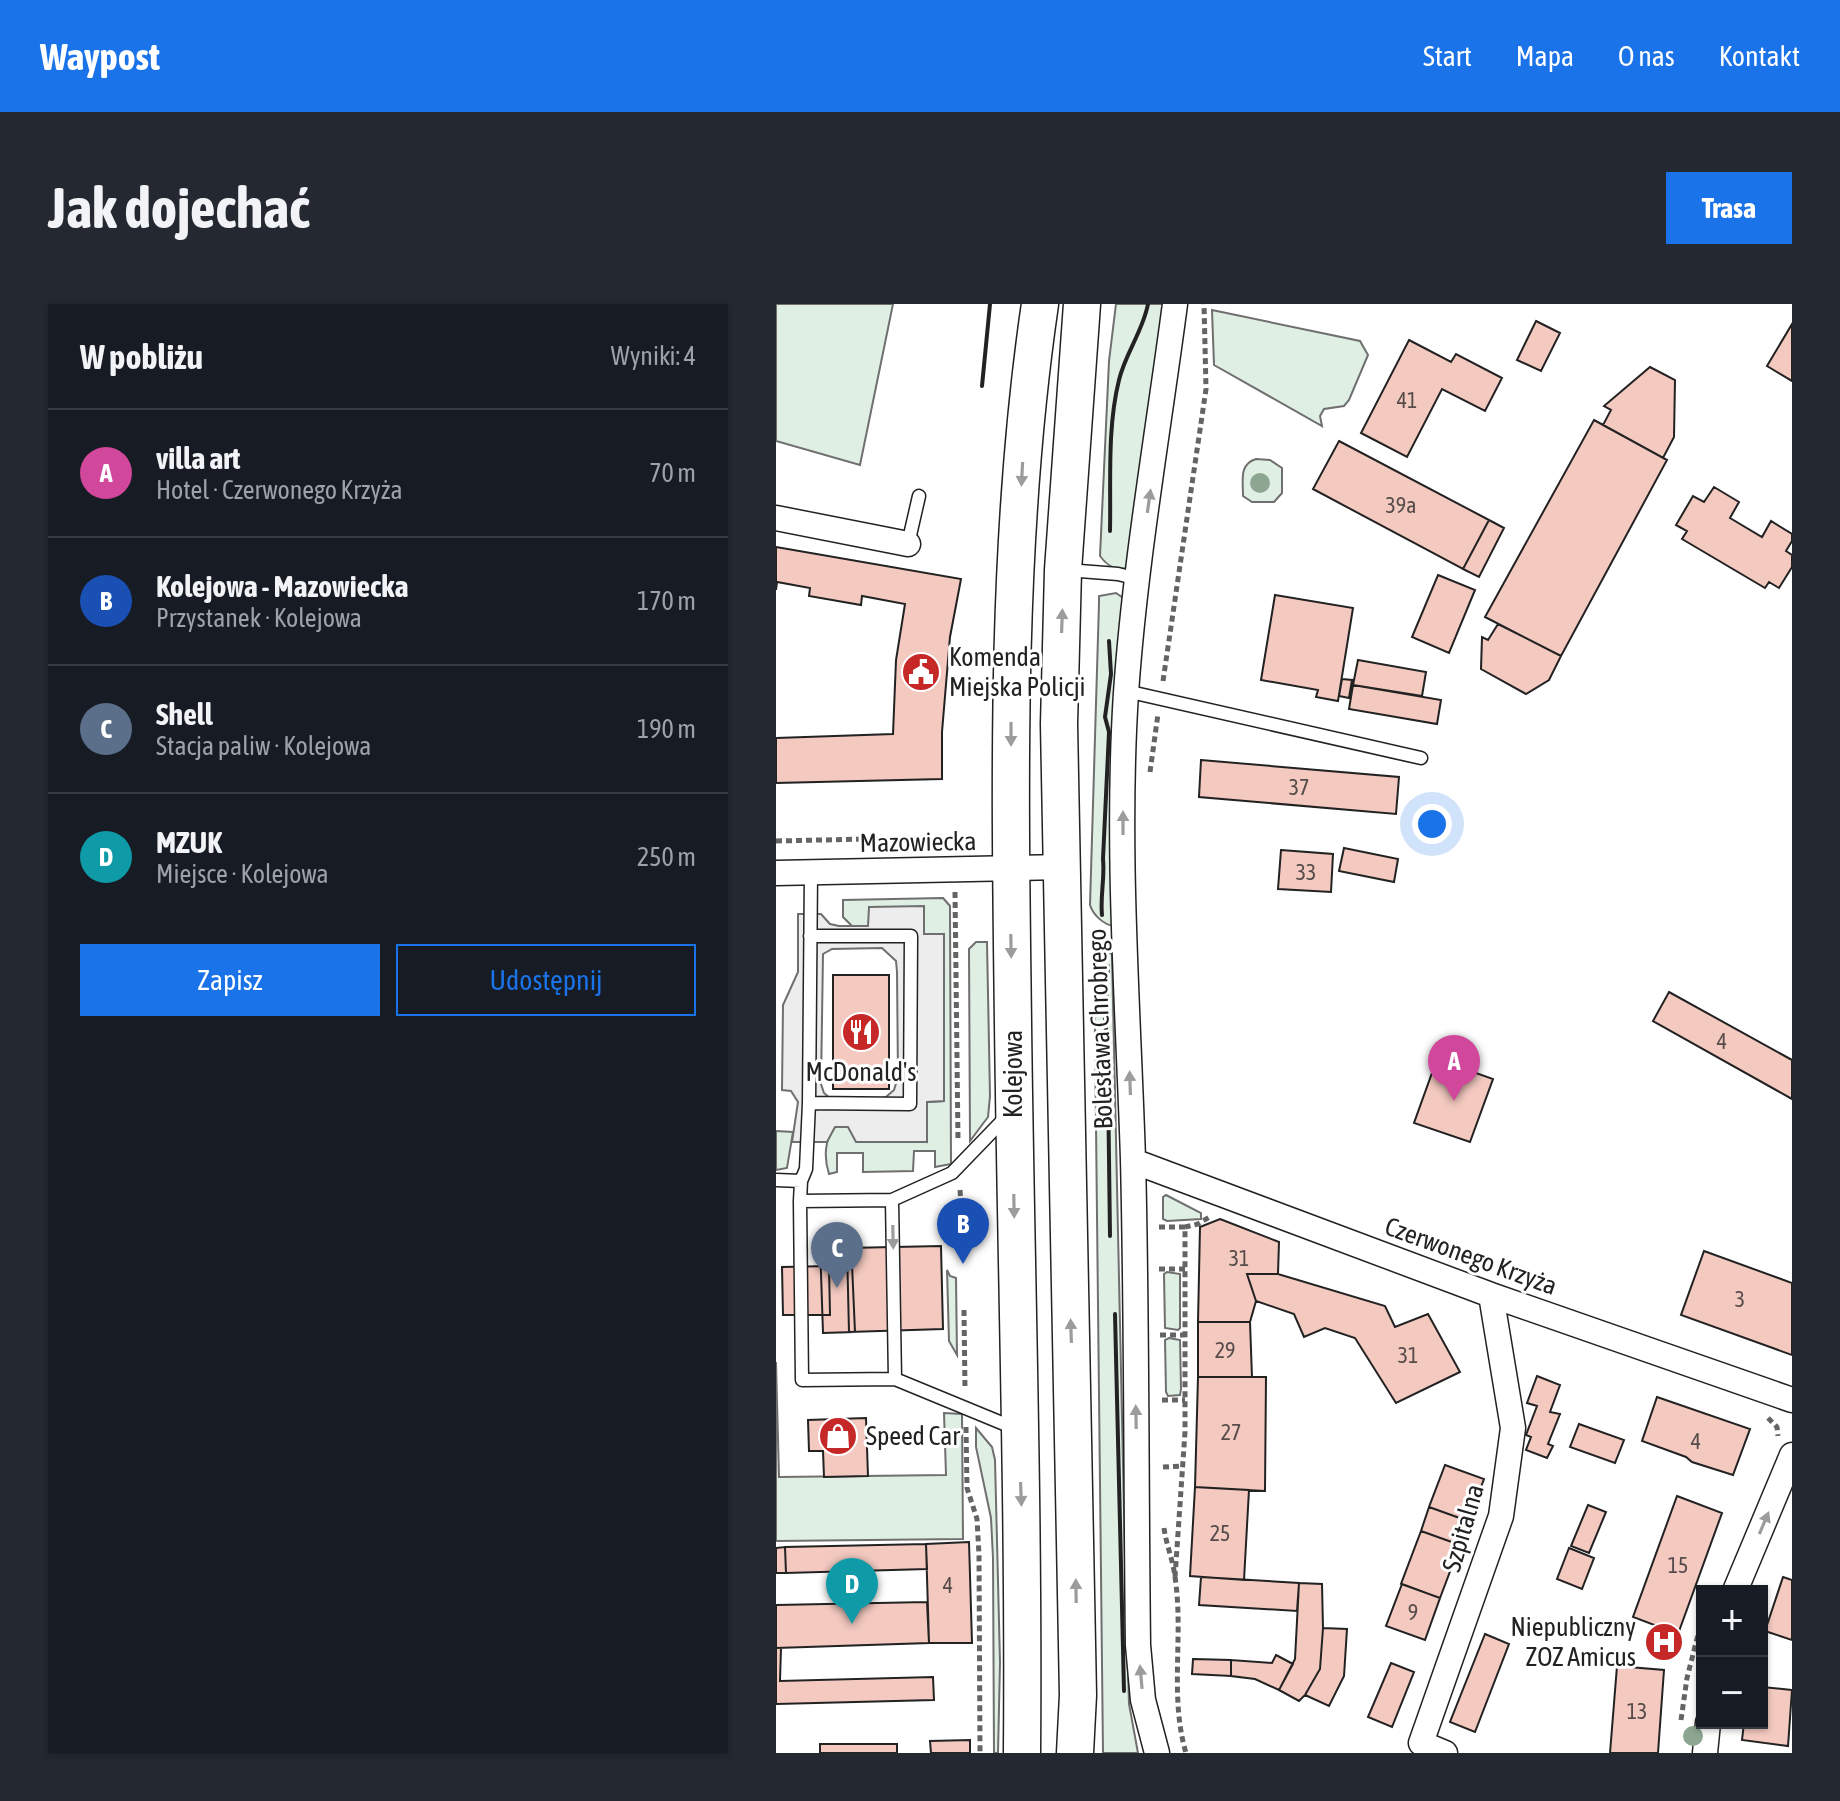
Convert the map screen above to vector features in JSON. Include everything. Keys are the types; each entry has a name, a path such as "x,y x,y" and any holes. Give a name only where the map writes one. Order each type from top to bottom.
{"main road":[{"path":"1017,304 1026,396"},
{"path":"1026,396 1040,304"},
{"path":"1075,412 1082,304"},
{"path":"1075,412 1099,304"},
{"name":"Kolejowa","path":"1022,1753 1024,1574 1018,1430 1013,1110 1011,675 1026,396"},
{"name":"Kolejowa","path":"1075,412 1063,570 1059,724 1078,1695 1075,1753"}],"street":[{"name":"Bolesława Chrobrego","path":"1157,1753 1143,1700 1138,1645 1133,1161 1124,941 1123,763 1126,691 1138,579 1175,304"},
{"path":"776,518 908,544"},
{"name":"Mazowiecka","path":"776,873 1062,867"},
{"name":"Czerwonego Krzyża","path":"1133,1161 1491,1295 1792,1400"},
{"name":"Szpitalna","path":"1445,1753 1421,1743 1501,1516 1513,1428 1491,1295"},
{"path":"1737,1585 1784,1452"},
{"path":"1705,1753 1707,1729"}],"lane":[{"path":"908,544 919,496"},
{"path":"1063,570 1097,571 1138,579"},
{"path":"1126,691 1421,758"},
{"path":"811,872 809,1103 806,1169 801,1181 800,1201 802,1380 895,1379 1018,1430"},
{"path":"809,1103 910,1104 911,936 810,936"},
{"path":"800,1201 892,1200 952,1173 1013,1110"},
{"path":"776,1180 801,1181"},
{"path":"892,1200 895,1379"}],"path":[{"path":"1162,688 1206,389 1204,304"},
{"path":"1149,776 1159,703"},
{"path":"776,841 954,837"},
{"path":"955,892 962,1217"},
{"path":"1158,1227 1185,1227 1198,1224 1211,1215"},
{"path":"1158,1216 1158,1241"},
{"path":"1185,1227 1185,1400 1175,1577 1179,1637 1177,1683 1186,1753"},
{"path":"1158,1255 1158,1272 1185,1269"},
{"path":"964,1310 967,1488 977,1519 978,1543 980,1753"},
{"path":"1161,1348 1160,1334 1185,1335"},
{"path":"1161,1387 1162,1413"},
{"path":"1162,1400 1185,1400"},
{"path":"1755,1413 1768,1418 1777,1427 1784,1452"},
{"path":"1163,1452 1163,1480"},
{"path":"1163,1467 1183,1466"},
{"path":"1164,1519 1164,1532 1175,1577"},
{"path":"1680,1733 1687,1678 1696,1643"}],"green space":[{"path":"776,304 893,304 860,465 776,441"},
{"path":"1116,304 1167,304 1130,567 1121,569 1110,566 1100,556 1109,361"},
{"path":"1212,310 1360,341 1368,355 1349,400 1344,406 1324,409 1320,416 1322,426 1214,365"},
{"path":"1256,459 1270,460 1282,468 1282,493 1274,502 1252,502 1243,496 1244,469"},
{"path":"1116,593 1126,600 1114,926 1099,919 1090,905 1099,596"},
{"path":"943,898 950,906 951,1164 935,1167 935,1151 914,1151 913,1171 863,1172 863,1153 837,1153 837,1172 829,1174 826,1149 835,1127 927,1142 927,1102 944,1101 924,935 924,907 869,907 869,927 852,926 843,917 843,900"},
{"path":"976,942 987,942 990,1096 988,1117 970,1141 969,949"},
{"path":"1094,947 1112,954 1129,1704 1138,1753 1103,1753"},
{"path":"776,1131 793,1132 787,1168 776,1170"},
{"path":"1166,1195 1201,1213 1201,1219 1163,1219 1163,1197"},
{"path":"947,1270 950,1276 956,1278 957,1355 949,1341"},
{"path":"1164,1274 1180,1274 1178,1330 1165,1328"},
{"path":"1165,1340 1180,1340 1180,1395 1168,1396 1166,1392"},
{"path":"776,1362 779,1477 946,1475 944,1413 962,1414 963,1539 776,1541"},
{"path":"976,1428 992,1447 995,1460 1000,1662 998,1753 994,1753 991,1518 976,1447"}],"shaded area":[{"path":"924,906 924,934 944,934 944,1101 927,1102 927,1142 856,1142 848,1127 835,1127 827,1142 792,1142 798,1102 791,1091 782,1090 783,1005 798,972 798,914 821,914 830,924 839,926 868,926 869,907","holes":["882,948 896,961 898,1077 894,1090 878,1100 831,1099 824,1093 821,1084 823,954 832,949"]}],"building":[{"path":"1536,321 1560,333 1541,371 1517,360"},
{"path":"1792,324 1792,381 1767,366"},
{"path":"1409,340 1451,362 1456,354 1502,378 1485,411 1442,389 1407,457 1361,433"},
{"path":"1650,367 1675,380 1674,437 1663,458 1603,425 1611,410 1604,406"},
{"path":"1594,420 1667,460 1561,656 1485,617"},
{"path":"1339,441 1489,520 1463,569 1313,489"},
{"path":"1714,487 1739,502 1730,518 1762,537 1771,521 1792,534 1786,551 1792,555 1792,567 1779,588 1769,582 1765,588 1682,539 1687,531 1676,525 1693,496 1704,502"},
{"path":"1489,520 1504,528 1479,577 1463,569"},
{"name":"Komenda Miejska Policji","path":"776,547 961,579 950,637 942,732 942,779 776,783 776,738 893,734 896,660 905,604 862,596 861,605 809,596 810,588 777,582 776,590"},
{"path":"1438,575 1475,590 1449,653 1412,637"},
{"path":"1275,595 1353,608 1338,701 1316,697 1318,690 1261,680"},
{"path":"1498,624 1561,656 1549,680 1526,694 1481,669 1482,637 1488,640"},
{"path":"1358,660 1426,672 1422,696 1353,685"},
{"path":"1342,679 1352,680 1349,698 1339,696"},
{"path":"1353,685 1441,700 1437,724 1349,709"},
{"path":"1201,760 1399,777 1396,814 1199,797"},
{"path":"1344,848 1398,859 1394,882 1339,871"},
{"path":"1281,850 1333,854 1331,892 1278,889"},
{"name":"McDonald's","path":"833,975 889,975 889,1089 833,1089"},
{"path":"1669,992 1792,1060 1792,1099 1653,1021"},
{"path":"1437,1059 1493,1079 1470,1142 1414,1123"},
{"path":"1220,1219 1279,1242 1278,1274 1247,1274 1256,1301 1250,1322 1198,1322 1200,1227"},
{"path":"851,1242 855,1332 823,1333 820,1243"},
{"path":"941,1246 943,1329 849,1332 847,1248"},
{"path":"1704,1251 1792,1283 1792,1355 1681,1315"},
{"path":"829,1266 830,1315 783,1315 782,1267"},
{"path":"1247,1274 1278,1274 1385,1306 1395,1327 1428,1314 1460,1372 1396,1403 1355,1338 1325,1328 1304,1337 1294,1314 1256,1301"},
{"path":"1198,1322 1250,1322 1252,1377 1198,1377"},
{"path":"1537,1376 1560,1385 1550,1412 1560,1414 1548,1444 1553,1446 1547,1458 1526,1450 1531,1437 1526,1435 1537,1406 1527,1403"},
{"path":"1198,1377 1266,1377 1265,1491 1195,1487"},
{"path":"1657,1397 1750,1429 1733,1475 1642,1441"},
{"name":"Speed Car","path":"866,1418 868,1476 824,1477 823,1451 809,1451 808,1420"},
{"path":"1579,1424 1624,1440 1615,1463 1570,1447"},
{"path":"1445,1465 1484,1479 1468,1521 1429,1507"},
{"path":"1195,1487 1249,1490 1244,1580 1190,1576"},
{"path":"1677,1496 1722,1513 1678,1634 1633,1617"},
{"path":"1588,1505 1606,1512 1589,1553 1571,1546"},
{"path":"1429,1507 1468,1521 1460,1545 1421,1531"},
{"path":"1421,1531 1460,1545 1440,1598 1401,1584"},
{"path":"969,1542 972,1643 929,1643 926,1544"},
{"path":"926,1544 927,1569 786,1573 785,1547"},
{"path":"785,1547 786,1573 776,1573 776,1548"},
{"path":"1569,1548 1594,1558 1582,1589 1557,1579"},
{"path":"1201,1577 1299,1583 1297,1611 1199,1605"},
{"path":"1783,1577 1792,1580 1792,1640 1768,1632 1768,1622"},
{"path":"1299,1583 1322,1584 1323,1628 1320,1669 1299,1701 1279,1690 1295,1659"},
{"path":"1402,1584 1440,1598 1425,1640 1386,1626"},
{"path":"927,1602 929,1643 776,1648 776,1605"},
{"path":"1323,1628 1347,1629 1344,1676 1329,1706 1305,1695 1320,1669"},
{"path":"1485,1634 1509,1644 1475,1732 1450,1722"},
{"path":"776,1648 781,1648 780,1681 933,1677 934,1700 776,1704"},
{"path":"1276,1655 1293,1664 1279,1690 1255,1679 1231,1676 1231,1660 1272,1663"},
{"path":"1193,1659 1231,1660 1231,1676 1192,1674"},
{"path":"1391,1663 1414,1672 1392,1727 1368,1717"},
{"path":"1617,1666 1664,1670 1658,1753 1610,1753"},
{"path":"1768,1688 1792,1690 1788,1746 1742,1740 1743,1729 1768,1729"},
{"path":"970,1740 970,1753 931,1753 930,1741"},
{"path":"820,1744 897,1744 897,1753 820,1753"}],"wall":[{"path":"982,386 990,304"},
{"path":"1110,531 1110,455 1115,398 1122,370 1148,304"},
{"path":"1102,915 1109,732 1105,717 1111,674 1109,641"},
{"path":"1108,966 1105,1020 1108,1052 1102,1064 1108,1081 1110,1236"},
{"path":"1115,1314 1124,1691"}],"place":[{"name":"Komenda Miejska Policji","path":"921,672"},
{"name":"McDonald's","path":"861,1032"},
{"name":"villa art","path":"1454,1101"},
{"name":"Kolejowa - Mazowiecka","path":"963,1264"},
{"name":"Shell","path":"837,1288"},
{"name":"Speed Car","path":"838,1436"},
{"name":"MZUK","path":"852,1624"},
{"name":"Niepubliczny ZOZ Amicus","path":"1664,1642"}]}
